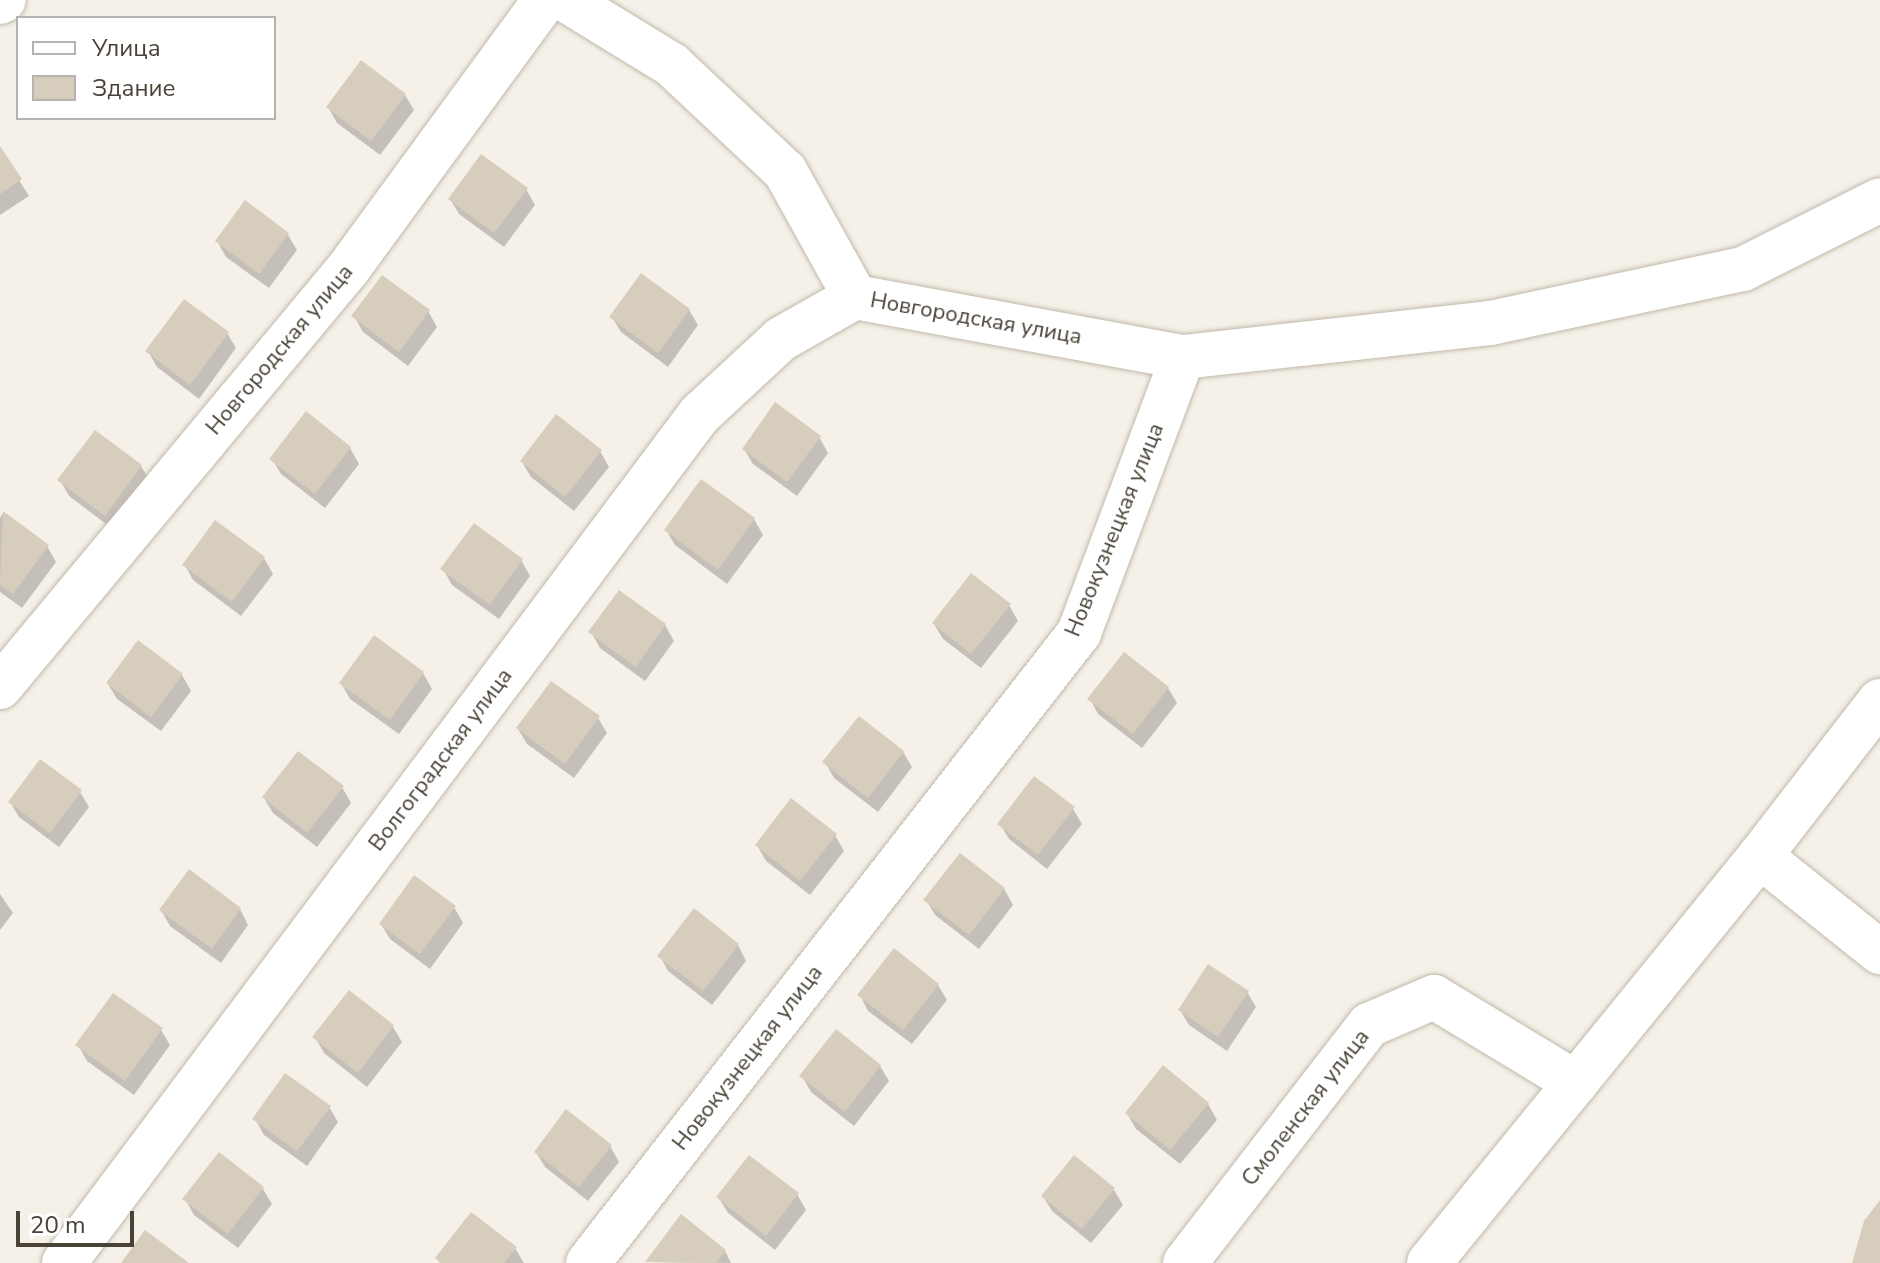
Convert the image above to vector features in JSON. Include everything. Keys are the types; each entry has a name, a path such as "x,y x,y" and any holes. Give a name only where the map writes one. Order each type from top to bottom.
{"street":[{"name":"Новгородская улица","path":"0,687 348,269 545,0"},
{"name":"Новгородская улица","path":"566,0 672,65 785,171 855,297 1183,357"},
{"path":"1183,357 1491,323 1743,269 1880,200"},
{"name":"Волгоградская улица","path":"64,1263 699,415 781,339 855,297"},
{"name":"Новокузнецкая улица","path":"588,1263 1079,633 1183,357"},
{"path":"1429,1263 1760,856 1880,701"},
{"path":"1760,856 1880,952"},
{"name":"Смоленская улица","path":"1185,1263 1369,1025 1434,997 1576,1083"}],"building":[{"path":"361,60 406,94 371,141 326,107"},
{"path":"0,146 22,179 0,194"},
{"path":"481,154 528,188 494,233 448,199"},
{"path":"245,200 289,233 259,274 215,241"},
{"path":"641,273 690,309 658,353 609,317"},
{"path":"382,275 430,310 399,352 351,316"},
{"path":"184,299 229,332 190,385 145,351"},
{"path":"775,402 821,436 787,482 742,449"},
{"path":"306,411 351,447 315,494 269,459"},
{"path":"556,414 602,450 565,497 520,461"},
{"path":"95,430 142,465 105,516 57,480"},
{"path":"701,479 755,518 718,570 664,530"},
{"path":"3,511 49,545 13,594 0,585"},
{"path":"215,520 265,557 232,602 182,565"},
{"path":"474,523 523,559 490,605 440,569"},
{"path":"971,573 1011,604 971,654 932,623"},
{"path":"619,590 666,624 636,667 588,632"},
{"path":"374,635 424,672 390,720 339,683"},
{"path":"138,640 183,674 151,717 106,683"},
{"path":"1124,652 1169,687 1133,734 1087,699"},
{"path":"551,681 600,716 565,764 516,728"},
{"path":"859,716 904,751 868,798 822,762"},
{"path":"298,751 344,786 307,833 262,797"},
{"path":"40,759 82,790 50,833 8,802"},
{"path":"1034,776 1075,807 1038,855 997,824"},
{"path":"791,798 837,834 800,881 755,845"},
{"path":"960,853 1005,888 969,935 923,900"},
{"path":"189,869 241,908 212,949 159,910"},
{"path":"414,875 456,906 420,954 379,924"},
{"path":"694,908 739,944 703,991 657,956"},
{"path":"894,948 939,984 903,1030 857,995"},
{"path":"1208,964 1249,991 1218,1037 1178,1010"},
{"path":"349,990 394,1025 358,1073 312,1037"},
{"path":"113,993 163,1028 125,1081 75,1045"},
{"path":"836,1029 881,1065 845,1112 799,1076"},
{"path":"1163,1065 1209,1103 1170,1150 1125,1113"},
{"path":"285,1073 331,1106 297,1151 252,1119"},
{"path":"566,1109 612,1145 579,1187 534,1152"},
{"path":"219,1152 264,1187 228,1234 182,1199"},
{"path":"749,1155 799,1193 766,1236 716,1197"},
{"path":"1074,1155 1115,1188 1082,1229 1041,1196"},
{"path":"1880,1200 1880,1263 1852,1263 1864,1221"},
{"path":"471,1212 517,1247 504,1263 441,1263 435,1258"},
{"path":"681,1214 726,1250 716,1263 645,1262"},
{"path":"145,1230 189,1263 121,1263"}]}
